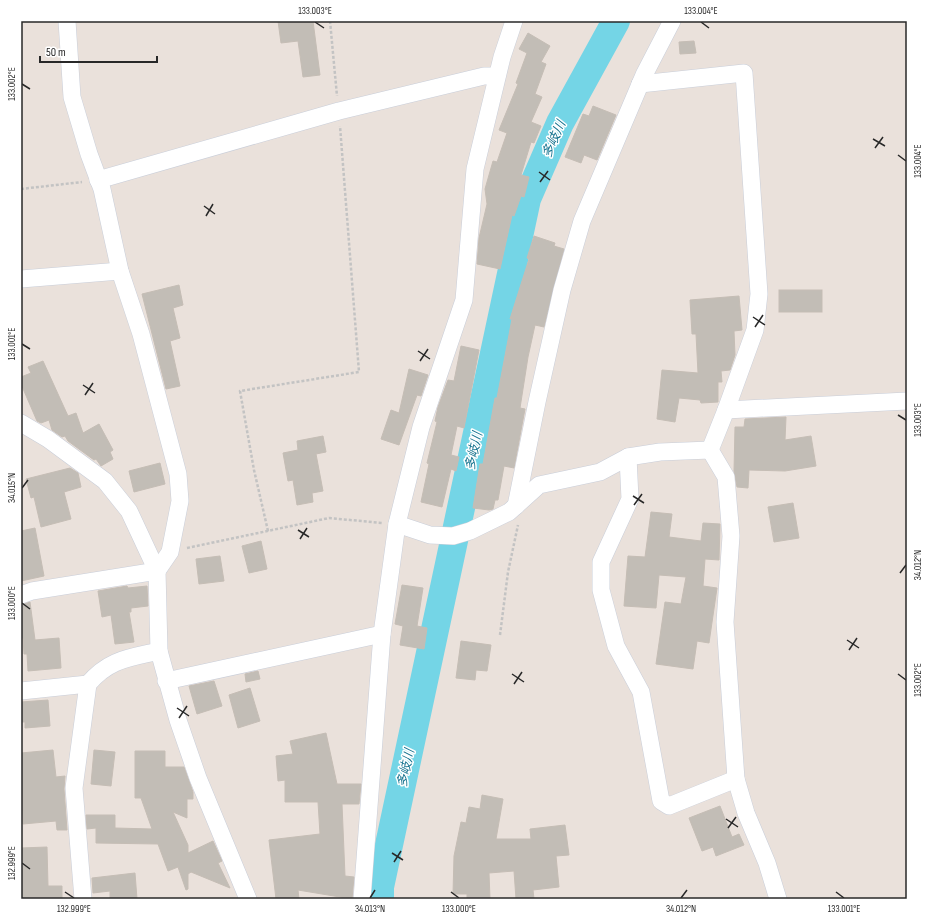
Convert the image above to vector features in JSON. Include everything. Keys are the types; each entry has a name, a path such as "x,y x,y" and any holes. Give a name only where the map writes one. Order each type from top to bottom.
{"street":[{"path":"21,595 32,591 157,571 170,552 180,501 178,474 168,433 141,334 120,271 102,189 72,98 67,21"},
{"path":"362,899 382,634 397,524 421,427 464,300 476,169 498,76 514,21"},
{"path":"519,503 537,402 562,290 582,221 640,84 672,21"},
{"path":"640,84 744,73 759,294 755,330 710,450"},
{"path":"98,180 339,111 484,76 498,76"},
{"path":"21,279 120,271"},
{"path":"726,410 907,401"},
{"path":"21,423 48,439 105,481 129,511 157,571 159,651 166,681 198,778 248,899"},
{"path":"397,524 430,535 453,536 470,531 509,512 539,485 600,472 628,457 660,452 710,450"},
{"path":"710,450 726,477 727,484 731,536 725,622 736,779 746,813 767,863 778,899"},
{"path":"628,457 630,499 601,562 601,590 616,646 641,692 661,801 669,806 736,779"},
{"path":"166,681 382,634"},
{"path":"83,899 74,788 88,684 95,676 114,661 159,651"},
{"path":"21,691 88,684"}],"path":[{"path":"268,531 254,470 240,390 359,372 339,111 330,21"},
{"path":"21,189 98,180"},
{"path":"500,635 519,503"},
{"path":"170,552 329,518 397,524"}],"building":[{"path":"278,21 313,21 320,75 303,77 298,41 281,43"},
{"path":"528,33 550,46 541,62 546,64 535,94 542,97 531,122 541,126 534,143 531,142 521,175 529,177 524,197 521,196 514,216 512,215 500,269 477,264 479,238 487,204 485,189 493,161 497,162 507,133 499,130 518,84 516,83 527,53 519,49"},
{"path":"694,41 696,53 680,54 679,42"},
{"path":"593,106 616,115 597,160 584,155 581,163 565,157 583,114 589,116"},
{"path":"534,236 555,243 554,246 564,249 544,327 535,325 520,408 525,409 514,468 504,466 498,500 495,500 493,509 473,508 480,464 483,464 495,398 497,398 512,319 510,319 529,259 527,258"},
{"path":"179,285 183,305 173,308 180,338 170,341 180,386 166,389 142,294"},
{"path":"779,290 822,290 822,312 779,312"},
{"path":"739,296 742,330 734,331 735,355 730,370 721,371 722,382 718,382 718,402 701,403 700,400 679,398 675,422 657,419 662,370 698,373 696,334 692,334 690,300"},
{"path":"461,346 479,350 464,428 457,426 451,455 459,457 456,471 451,469 442,507 421,502 429,464 427,463 437,422 435,421 438,407 448,380 454,381"},
{"path":"43,361 68,416 76,413 83,433 99,424 113,450 110,452 113,459 101,466 96,459 94,460 68,441 65,436 62,437 52,430 49,420 41,423 37,421 21,384 21,377 31,373 28,367"},
{"path":"409,369 428,375 421,396 417,395 399,445 381,439 391,410 399,413"},
{"path":"786,417 785,440 811,436 816,466 785,471 749,470 748,488 737,487 734,471 735,427 744,427 745,419"},
{"path":"323,436 326,452 316,454 323,491 312,493 313,502 297,505 293,480 288,481 283,453 298,450 297,441"},
{"path":"160,463 165,484 134,492 129,471"},
{"path":"70,468 78,473 81,487 64,492 71,519 41,527 34,497 31,498 26,479"},
{"path":"793,503 799,538 774,542 768,507"},
{"path":"651,512 672,514 669,537 701,541 703,523 720,524 719,560 705,559 703,586 717,588 709,643 697,641 693,669 656,664 665,602 681,604 686,577 659,575 656,608 624,606 628,556 645,557"},
{"path":"35,528 44,576 21,581 21,531"},
{"path":"261,541 267,569 249,573 242,546"},
{"path":"220,556 224,581 199,584 196,559"},
{"path":"402,585 423,588 417,626 427,628 424,649 400,645 403,626 395,624"},
{"path":"127,586 128,588 147,586 148,606 131,608 131,612 129,612 134,642 115,644 111,615 102,617 98,591"},
{"path":"30,602 35,640 59,638 61,668 28,671 27,654 24,654 23,638 21,638 21,605"},
{"path":"461,641 491,645 487,671 476,670 475,680 456,678"},
{"path":"258,671 260,679 246,682 245,674"},
{"path":"214,681 222,706 197,714 189,686"},
{"path":"250,688 260,721 238,728 229,695"},
{"path":"48,700 50,726 25,728 25,722 21,722 21,702"},
{"path":"326,733 337,784 361,784 359,804 342,804 345,876 354,877 352,899 298,890 299,899 276,899 269,840 320,834 318,802 285,802 285,780 278,781 276,756 293,754 290,741"},
{"path":"53,750 56,777 65,776 64,789 67,830 57,830 56,821 23,824 21,753"},
{"path":"94,750 115,752 111,786 91,784"},
{"path":"135,751 165,751 165,767 184,767 193,792 193,799 187,799 187,818 173,812 188,845 188,853 213,841 222,861 218,863 230,888 191,872 188,874 188,889 186,890 178,867 168,871 158,844 96,843 96,828 87,829 86,815 115,815 115,828 152,829 141,798 135,798"},
{"path":"482,795 503,799 496,839 531,839 530,829 565,825 569,855 556,856 559,887 533,890 534,899 516,899 514,871 489,873 490,899 467,899 467,894 453,894 454,856 461,822 466,823 469,807 480,809"},
{"path":"720,806 732,837 739,834 744,845 716,856 713,847 702,851 689,818"},
{"path":"47,847 48,886 62,886 62,899 22,899 21,848"},
{"path":"135,873 137,899 110,899 110,891 93,893 92,878"}],"waterway":[{"name":"多岐川","path":"380,899 380,887 527,199 560,123 616,21"}]}
